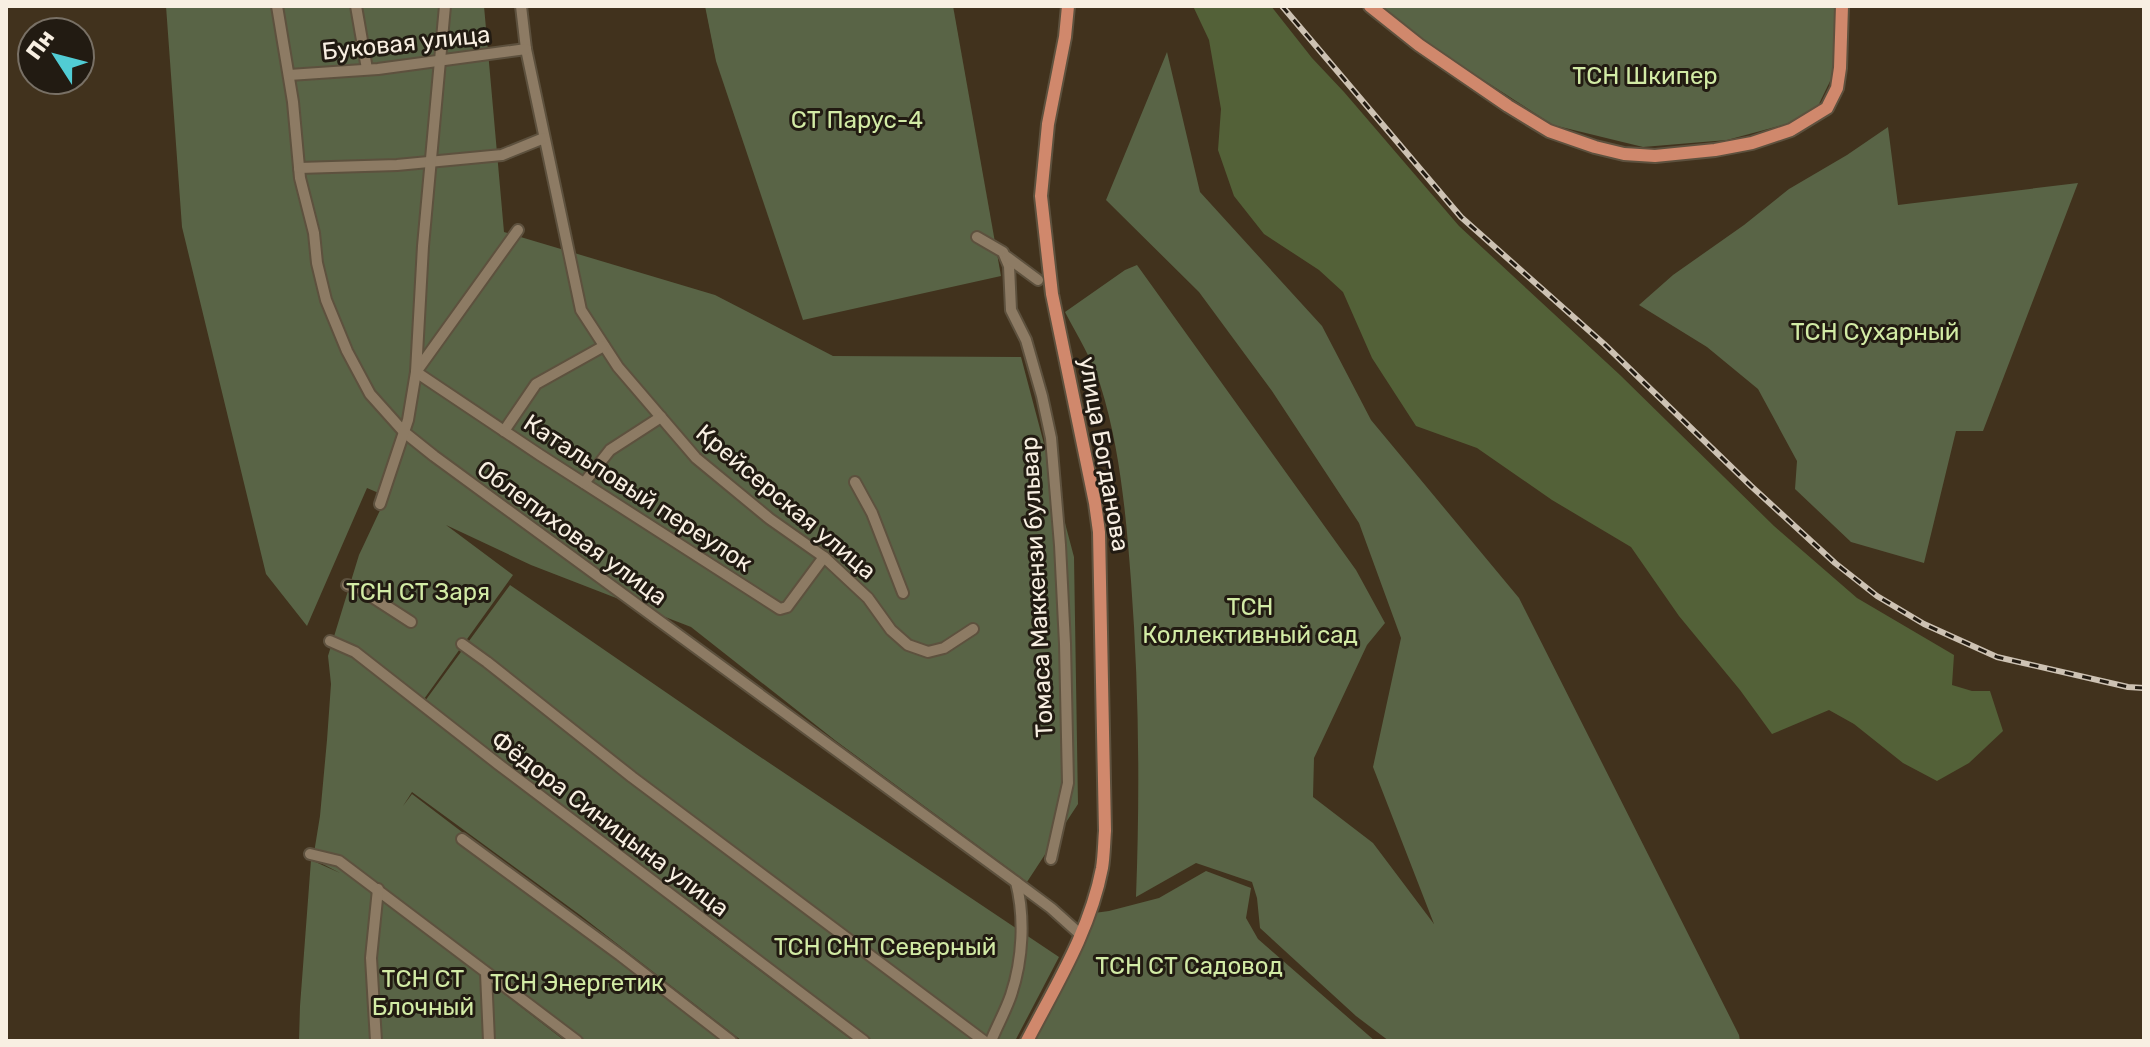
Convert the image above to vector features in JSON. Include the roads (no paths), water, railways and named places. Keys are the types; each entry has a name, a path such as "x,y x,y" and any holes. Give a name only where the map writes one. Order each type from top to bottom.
{"main road":[{"name":"улица Богданова","path":"1027,1041 1091,910 1102,867 1105,831 1101,560 1095,503 1052,294 1041,196 1048,124 1068,6"},
{"path":"1370,6 1419,45 1549,131 1624,154 1655,156 1752,143 1791,130 1827,108 1837,88 1840,68 1842,6"}],"street":[{"name":"Облепиховая улица","path":"277,6 289,75 299,168 314,233 317,263 326,300 347,351 370,394 404,432 468,481 1016,882 1081,935"},
{"path":"356,6 367,69"},
{"path":"380,504 404,432 416,372 423,246 445,6"},
{"name":"Крейсерская улица","path":"521,6 526,49 581,310 618,367 696,458 770,519 824,557 868,598 891,630 908,645 928,652 944,648 973,629"},
{"name":"Буковая улица","path":"289,75 439,62 526,49"},
{"path":"299,168 502,155 544,138"},
{"path":"416,372 518,230"},
{"path":"977,237 1003,252 1038,280"},
{"name":"Томаса Маккензи бульвар","path":"1003,252 1009,266 1011,310 1026,340 1051,438 1060,545 1068,783 1051,859"},
{"path":"504,431 536,384 604,346"},
{"name":"Катальповый переулок","path":"416,372 780,609 787,607 824,557"},
{"path":"584,483 610,450 661,417"},
{"path":"855,482 872,513 903,593"},
{"path":"347,585 360,589 411,622"},
{"name":"Фёдора Синицына улица","path":"330,641 355,652 864,1041"},
{"path":"462,644 632,777 984,1041"},
{"path":"462,839 731,1041"},
{"path":"310,854 339,861 577,1041"},
{"path":"991,1041 1011,996 1018,971 1022,906 1016,882"},
{"path":"376,1041 371,958 378,889"},
{"path":"486,973 489,1041"}],"railway":[{"path":"1282,6 1461,217 1604,344 1835,563 1877,596 1924,624 1997,657 2144,688"}],"park label":[{"name":"ТСН Шкипер","path":"1645,76"},
{"name":"СТ Парус-4","path":"857,120"},
{"name":"ТСН Сухарный","path":"1875,332"},
{"name":"ТСН СТ Заря","path":"418,592"},
{"name":"ТСН Коллективный сад","path":"1250,621"},
{"name":"ТСН СНТ Северный","path":"885,947"},
{"name":"ТСН СТ Садовод","path":"1189,966"},
{"name":"ТСН Энергетик","path":"577,983"},
{"name":"ТСН СТ Блочный","path":"423,993"}]}
